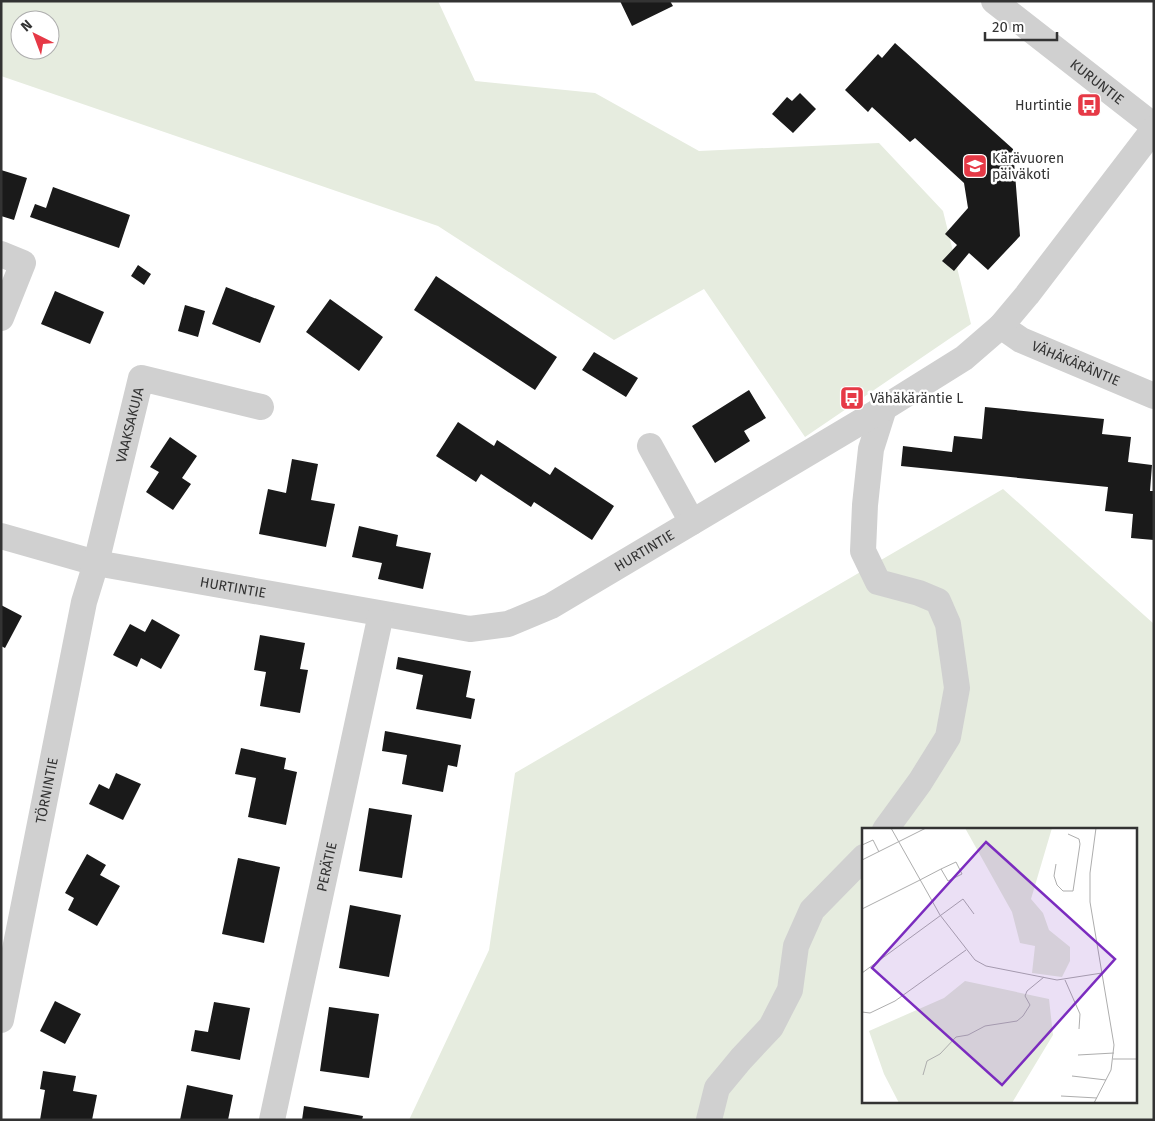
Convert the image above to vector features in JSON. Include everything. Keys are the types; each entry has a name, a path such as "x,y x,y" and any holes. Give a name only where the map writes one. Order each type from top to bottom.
{"street":[{"name":"KURUNTIE","path":"994,1 1154,127"},
{"name":"HURTINTIE","path":"1,536 96,563 381,614 470,629 508,624 552,606 884,408 964,358 1001,326 1027,296 1154,127"},
{"path":"1,254 22,263 1,318"},
{"name":"VÄHÄKÄRÄNTIE","path":"1001,326 1022,340 1154,396"},
{"name":"VAAKSAKUJA","path":"96,563 141,378 261,407"},
{"path":"884,408 871,449 865,505 863,551 878,582 919,594 938,602 948,624 958,688 948,737 920,782 887,828"},
{"path":"650,446 692,522"},
{"name":"TÖRNINTIE","path":"1,1020 84,602 96,563"},
{"name":"PERÄTIE","path":"272,1120 381,614"},
{"path":"709,1120 717,1088 771,1027 790,990 796,946 812,910 862,859"}],"shaded area":[{"path":"1,1 438,1 475,81 595,93 699,151 879,143 943,211 971,324 805,437 704,289 614,340 438,226 1,76"},
{"path":"1003,489 1154,624 1154,1120 409,1120 489,950 515,773"}],"building":[{"path":"620,1 670,1 673,6 632,26"},
{"path":"895,43 1013,149 1020,236 988,270 969,253 954,271 942,261 957,245 945,234 968,208 964,183 915,138 910,142 872,107 868,112 845,90 878,54 882,58"},
{"path":"800,93 816,109 793,133 772,114 787,97 792,101"},
{"path":"1,170 27,178 14,220 1,216"},
{"path":"53,187 130,215 119,248 30,217 35,204 46,208"},
{"path":"138,265 151,274 144,285 131,276"},
{"path":"436,276 557,357 535,390 414,310"},
{"path":"226,287 275,306 260,343 212,324"},
{"path":"55,291 104,312 90,344 41,324"},
{"path":"330,299 383,337 359,371 306,332"},
{"path":"185,305 205,311 198,337 178,331"},
{"path":"594,352 638,378 626,397 582,370"},
{"path":"749,390 766,418 744,431 750,441 715,463 692,426"},
{"path":"985,407 1104,419 1102,434 1131,437 1128,462 1152,465 1150,491 1154,491 1154,540 1131,538 1133,514 1105,511 1108,487 901,466 903,446 952,452 954,436 982,439"},
{"path":"458,422 494,446 497,440 550,475 555,467 614,506 592,540 534,502 531,507 481,474 476,482 436,456"},
{"path":"170,437 197,456 182,478 191,484 173,510 146,492 159,472 150,467"},
{"path":"292,459 318,464 311,500 335,504 326,547 259,534 268,489 286,493"},
{"path":"359,526 398,535 396,546 431,553 423,589 378,579 382,563 352,557"},
{"path":"1,605 22,616 5,648 1,646"},
{"path":"152,619 180,635 161,669 141,658 137,667 113,655 130,624 145,632"},
{"path":"260,635 305,643 300,669 308,670 300,713 260,706 266,672 254,670"},
{"path":"398,657 471,671 466,697 475,699 471,719 416,709 423,675 396,669"},
{"path":"385,731 461,745 457,767 448,765 443,792 402,784 407,755 382,751"},
{"path":"241,748 286,758 284,769 297,772 286,825 248,817 256,778 235,774"},
{"path":"116,773 141,784 123,820 89,804 99,784 109,789"},
{"path":"369,808 412,815 402,878 359,871"},
{"path":"87,854 106,865 100,875 120,886 97,926 68,910 74,898 65,893"},
{"path":"238,858 280,867 264,943 222,934"},
{"path":"350,905 401,915 389,977 339,968"},
{"path":"55,1001 81,1014 65,1044 40,1031"},
{"path":"214,1002 250,1008 240,1060 191,1051 195,1030 208,1032"},
{"path":"329,1007 379,1014 369,1078 320,1071"},
{"path":"43,1071 76,1076 73,1091 97,1095 92,1120 40,1120 45,1090 40,1089"},
{"path":"187,1085 233,1095 228,1120 180,1120"},
{"path":"304,1106 363,1116 362,1120 302,1120"}],"place":[{"name":"Hurtintie","path":"1089,105"},
{"name":"Kärävuoren päiväkoti","path":"975,166"},
{"name":"Vähäkäräntie L","path":"852,398"}]}
